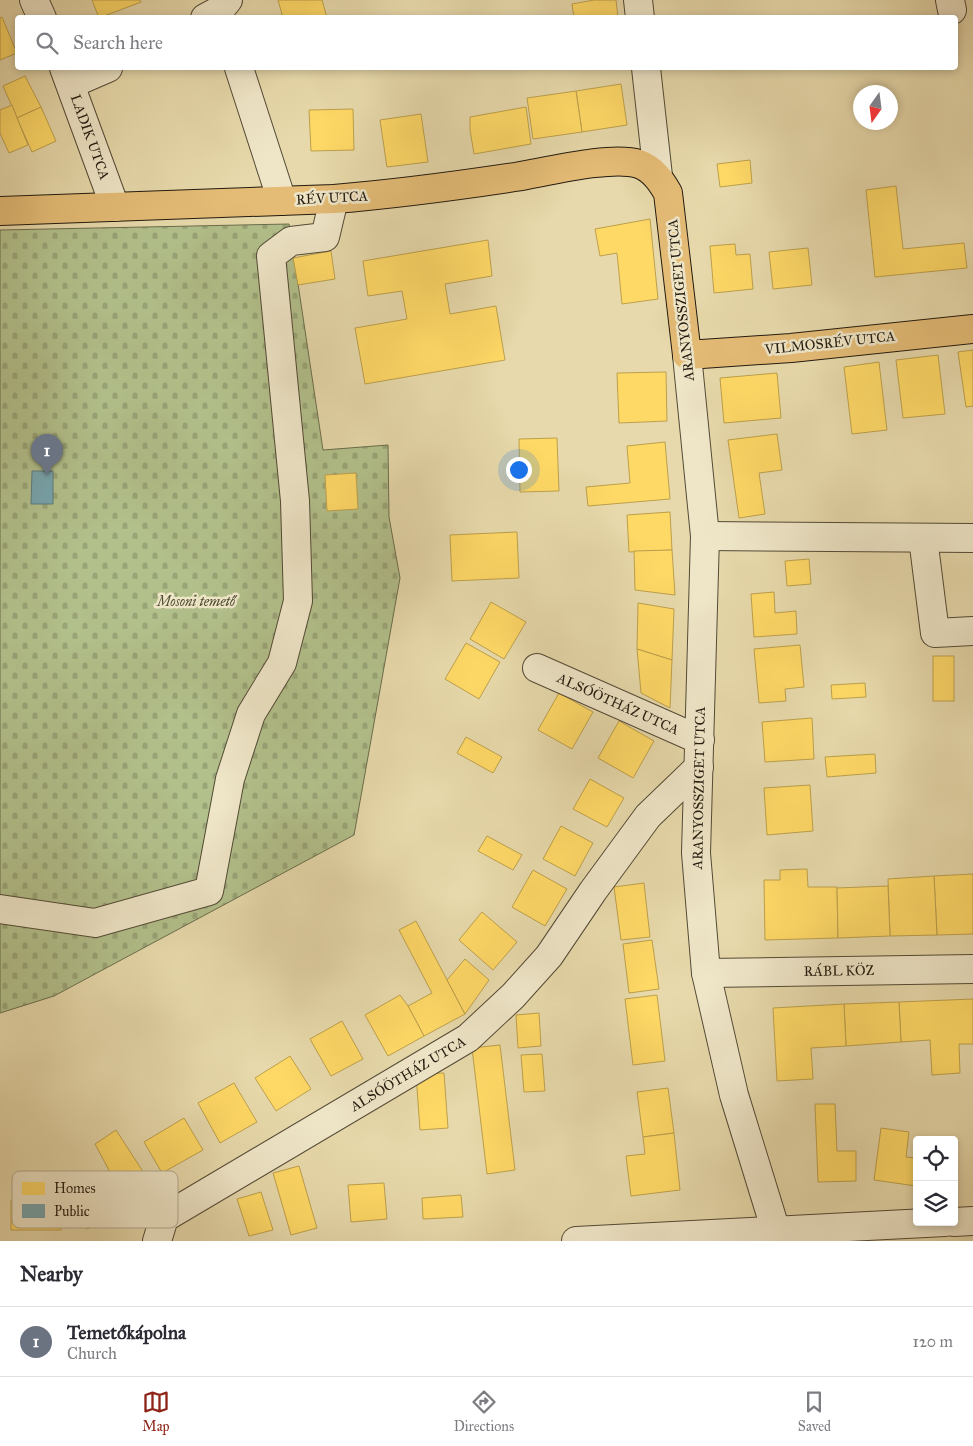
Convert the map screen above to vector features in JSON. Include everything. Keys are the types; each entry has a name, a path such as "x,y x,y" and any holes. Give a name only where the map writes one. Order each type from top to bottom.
{"main road":[{"name":"RÉV UTCA","path":"0,210 334,199 428,189 612,161 640,164 658,176"},
{"name":"ARANYOSSZIGET UTCA","path":"658,176 668,192 687,355"},
{"name":"VILMOSRÉV UTCA","path":"687,355 791,348 973,329"}],"street":[{"path":"34,0 41,15"},
{"path":"638,0 640,15"},
{"path":"67,76 98,70"},
{"path":"240,70 282,201"},
{"name":"ARANYOSSZIGET UTCA","path":"646,70 658,176"},
{"name":"LADIK UTCA","path":"67,76 115,207"},
{"path":"0,909 95,923 209,891 230,779 251,714 282,663 298,601 295,501 271,256 291,241 325,237 334,199"},
{"name":"ARANYOSSZIGET UTCA","path":"687,355 705,536 696,853 706,973 734,1095 778,1236"},
{"path":"705,536 973,538"},
{"path":"923,538 935,633 973,632"},
{"name":"ALSÓÖTHÁZ UTCA","path":"537,668 700,740"},
{"name":"ALSÓÖTHÁZ UTCA","path":"178,1210 468,1038 512,996 549,956 593,891 648,816 699,767"},
{"name":"RÁBL KÖZ","path":"706,973 973,968"},
{"path":"958,1222 973,1221"},
{"path":"576,1241 778,1236 913,1225"},
{"name":"ALSÓÖTHÁZ UTCA","path":"157,1241 161,1228"}],"green space":[{"name":"Mosoni temető","path":"289,224 323,450 388,445 389,517 400,578 354,835 54,996 0,1013 0,230"}],"building: Homes":[{"path":"92,0 140,0 141,2 107,15 98,15"},
{"path":"278,0 322,0 326,15 282,15"},
{"path":"594,0 616,0 618,15 574,15 572,4"},
{"path":"2,17 15,48 15,54 0,60 0,18"},
{"path":"25,76 41,107 17,118 3,86"},
{"path":"621,84 627,125 582,132 576,91"},
{"path":"576,91 582,132 533,139 527,98"},
{"path":"12,105 28,145 9,153 0,133 0,110"},
{"path":"41,107 56,141 32,152 17,118"},
{"path":"526,107 531,144 474,154 470,117"},
{"path":"353,109 354,150 311,151 309,110"},
{"path":"421,114 428,162 387,167 380,120"},
{"path":"750,160 752,183 720,187 717,164"},
{"path":"896,186 903,249 964,243 967,268 875,277 866,190"},
{"path":"650,219 658,299 622,304 617,253 600,256 595,229"},
{"path":"488,240 492,276 445,284 450,314 496,306 505,360 365,384 355,328 407,319 402,291 368,296 363,261"},
{"path":"735,244 736,255 750,254 753,289 714,293 710,246"},
{"path":"808,248 812,285 773,289 769,252"},
{"path":"331,251 335,279 298,285 293,258"},
{"path":"973,350 973,406 966,407 958,352"},
{"path":"938,355 945,414 903,418 896,360"},
{"path":"879,362 887,430 852,434 844,367"},
{"path":"666,372 667,421 619,423 617,373"},
{"path":"777,373 781,418 724,423 720,378"},
{"path":"777,434 782,470 759,473 765,514 739,518 728,440"},
{"path":"557,438 559,491 520,492 519,439"},
{"path":"665,442 670,499 588,506 586,487 630,483 627,446"},
{"path":"356,473 358,509 327,511 325,475"},
{"path":"670,512 672,550 629,552 627,515"},
{"path":"517,532 519,578 452,581 450,535"},
{"path":"672,550 675,595 635,590 634,551"},
{"path":"809,559 811,584 787,586 785,561"},
{"path":"774,592 775,613 796,611 797,634 754,637 751,594"},
{"path":"491,602 526,622 504,659 470,639"},
{"path":"638,603 674,609 672,660 637,649"},
{"path":"466,643 500,662 479,699 445,679"},
{"path":"800,645 804,687 785,689 786,701 759,703 754,649"},
{"path":"637,649 672,660 670,708 641,693"},
{"path":"933,656 954,656 954,701 933,701"},
{"path":"865,683 866,697 832,699 831,685"},
{"path":"559,693 593,712 572,749 538,730"},
{"path":"812,718 814,759 765,762 762,722"},
{"path":"619,721 654,741 633,778 598,758"},
{"path":"466,737 502,757 493,773 457,753"},
{"path":"875,754 876,773 827,777 825,757"},
{"path":"590,779 624,798 607,827 573,809"},
{"path":"810,785 813,831 767,835 764,788"},
{"path":"561,826 593,843 575,876 543,859"},
{"path":"487,836 522,855 513,870 478,851"},
{"path":"807,869 808,887 837,887 838,938 765,940 764,880 780,880 780,870"},
{"path":"533,870 567,889 545,926 512,907"},
{"path":"973,874 973,934 937,935 934,876"},
{"path":"934,876 937,935 890,936 888,879"},
{"path":"644,883 650,937 621,940 614,887"},
{"path":"888,886 890,936 838,938 837,888"},
{"path":"482,912 517,942 493,970 459,940"},
{"path":"416,921 465,1014 424,1036 408,1006 432,993 399,930"},
{"path":"652,940 659,989 629,993 623,944"},
{"path":"465,959 489,980 465,1014 447,980"},
{"path":"400,995 424,1036 388,1056 365,1015"},
{"path":"657,995 665,1061 633,1065 625,999"},
{"path":"973,999 973,1044 959,1044 960,1073 932,1075 930,1040 901,1042 899,1002"},
{"path":"899,1002 901,1042 846,1046 844,1004"},
{"path":"844,1004 846,1046 811,1048 813,1079 777,1081 773,1008"},
{"path":"539,1013 541,1046 518,1048 516,1015"},
{"path":"342,1021 363,1059 331,1076 310,1039"},
{"path":"500,1045 515,1170 487,1174 472,1048"},
{"path":"542,1054 545,1091 524,1092 521,1055"},
{"path":"290,1056 311,1089 276,1111 255,1078"},
{"path":"444,1073 448,1128 420,1130 416,1074"},
{"path":"234,1083 257,1122 220,1143 198,1103"},
{"path":"668,1088 674,1133 643,1137 637,1092"},
{"path":"815,1104 835,1104 837,1151 856,1151 856,1181 818,1182"},
{"path":"184,1118 203,1150 166,1171 161,1171 144,1142"},
{"path":"881,1128 909,1132 906,1157 913,1158 913,1186 874,1180"},
{"path":"116,1130 143,1171 109,1171 95,1144"},
{"path":"674,1133 680,1190 631,1196 626,1156 645,1154 643,1137"},
{"path":"299,1166 317,1228 291,1235 273,1173"},
{"path":"384,1183 387,1219 351,1222 348,1185"},
{"path":"261,1192 273,1230 249,1236 237,1199"},
{"path":"461,1195 463,1217 423,1219 422,1198"},
{"path":"11,1200 12,1228 61,1228 61,1230 11,1230"}],"building: Public":[{"path":"32,471 53,471 53,504 31,504"}],"place":[{"name":"Temetőkápolna","path":"47,475"}]}
